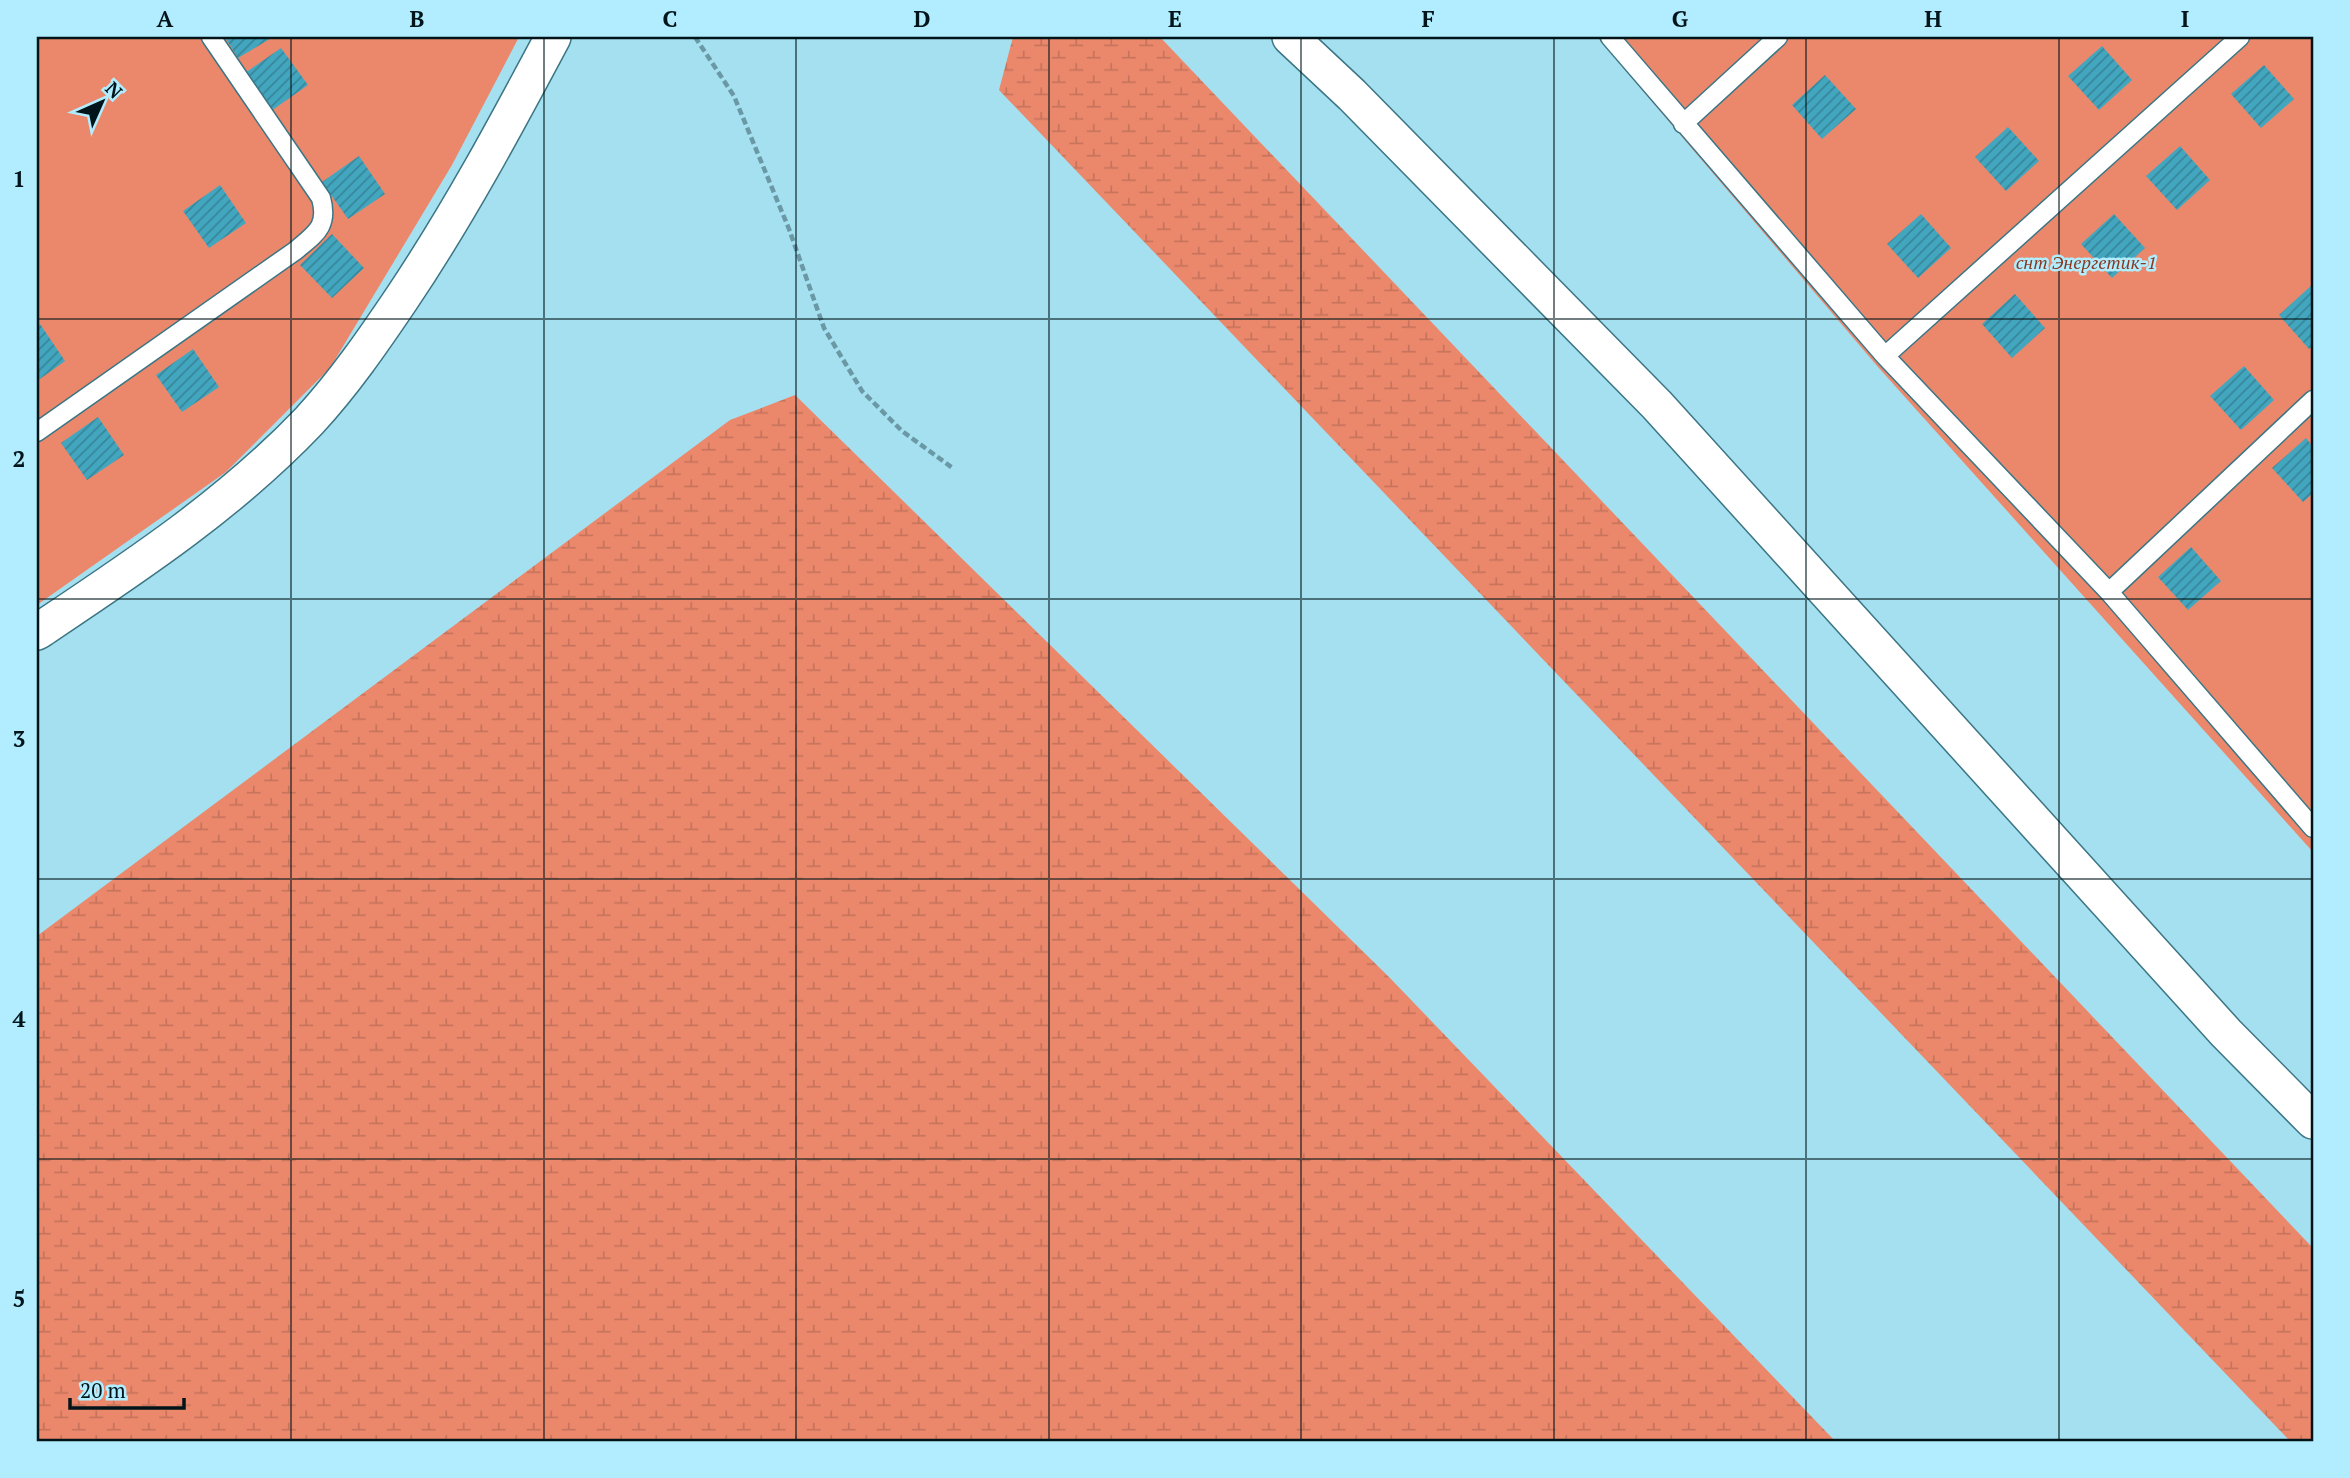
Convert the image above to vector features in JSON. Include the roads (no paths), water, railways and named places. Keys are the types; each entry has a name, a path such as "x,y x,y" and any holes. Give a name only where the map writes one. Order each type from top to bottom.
{"street":[{"path":"37,632 185,532 251,476 309,421 360,360 420,271 479,176 553,37"},
{"path":"1290,37 1362,104 1657,405 2226,1033 2313,1121"}],"lane":[{"path":"37,432 295,251 321,228 325,212 321,198 211,37"},
{"path":"1610,37 1885,356 2109,592 2313,828"},
{"path":"1683,124 1778,37"},
{"path":"1885,356 2241,37"},
{"path":"2109,592 2313,400"}],"park label":[{"name":"снт Энергетик-1","path":"2086,262"}]}
